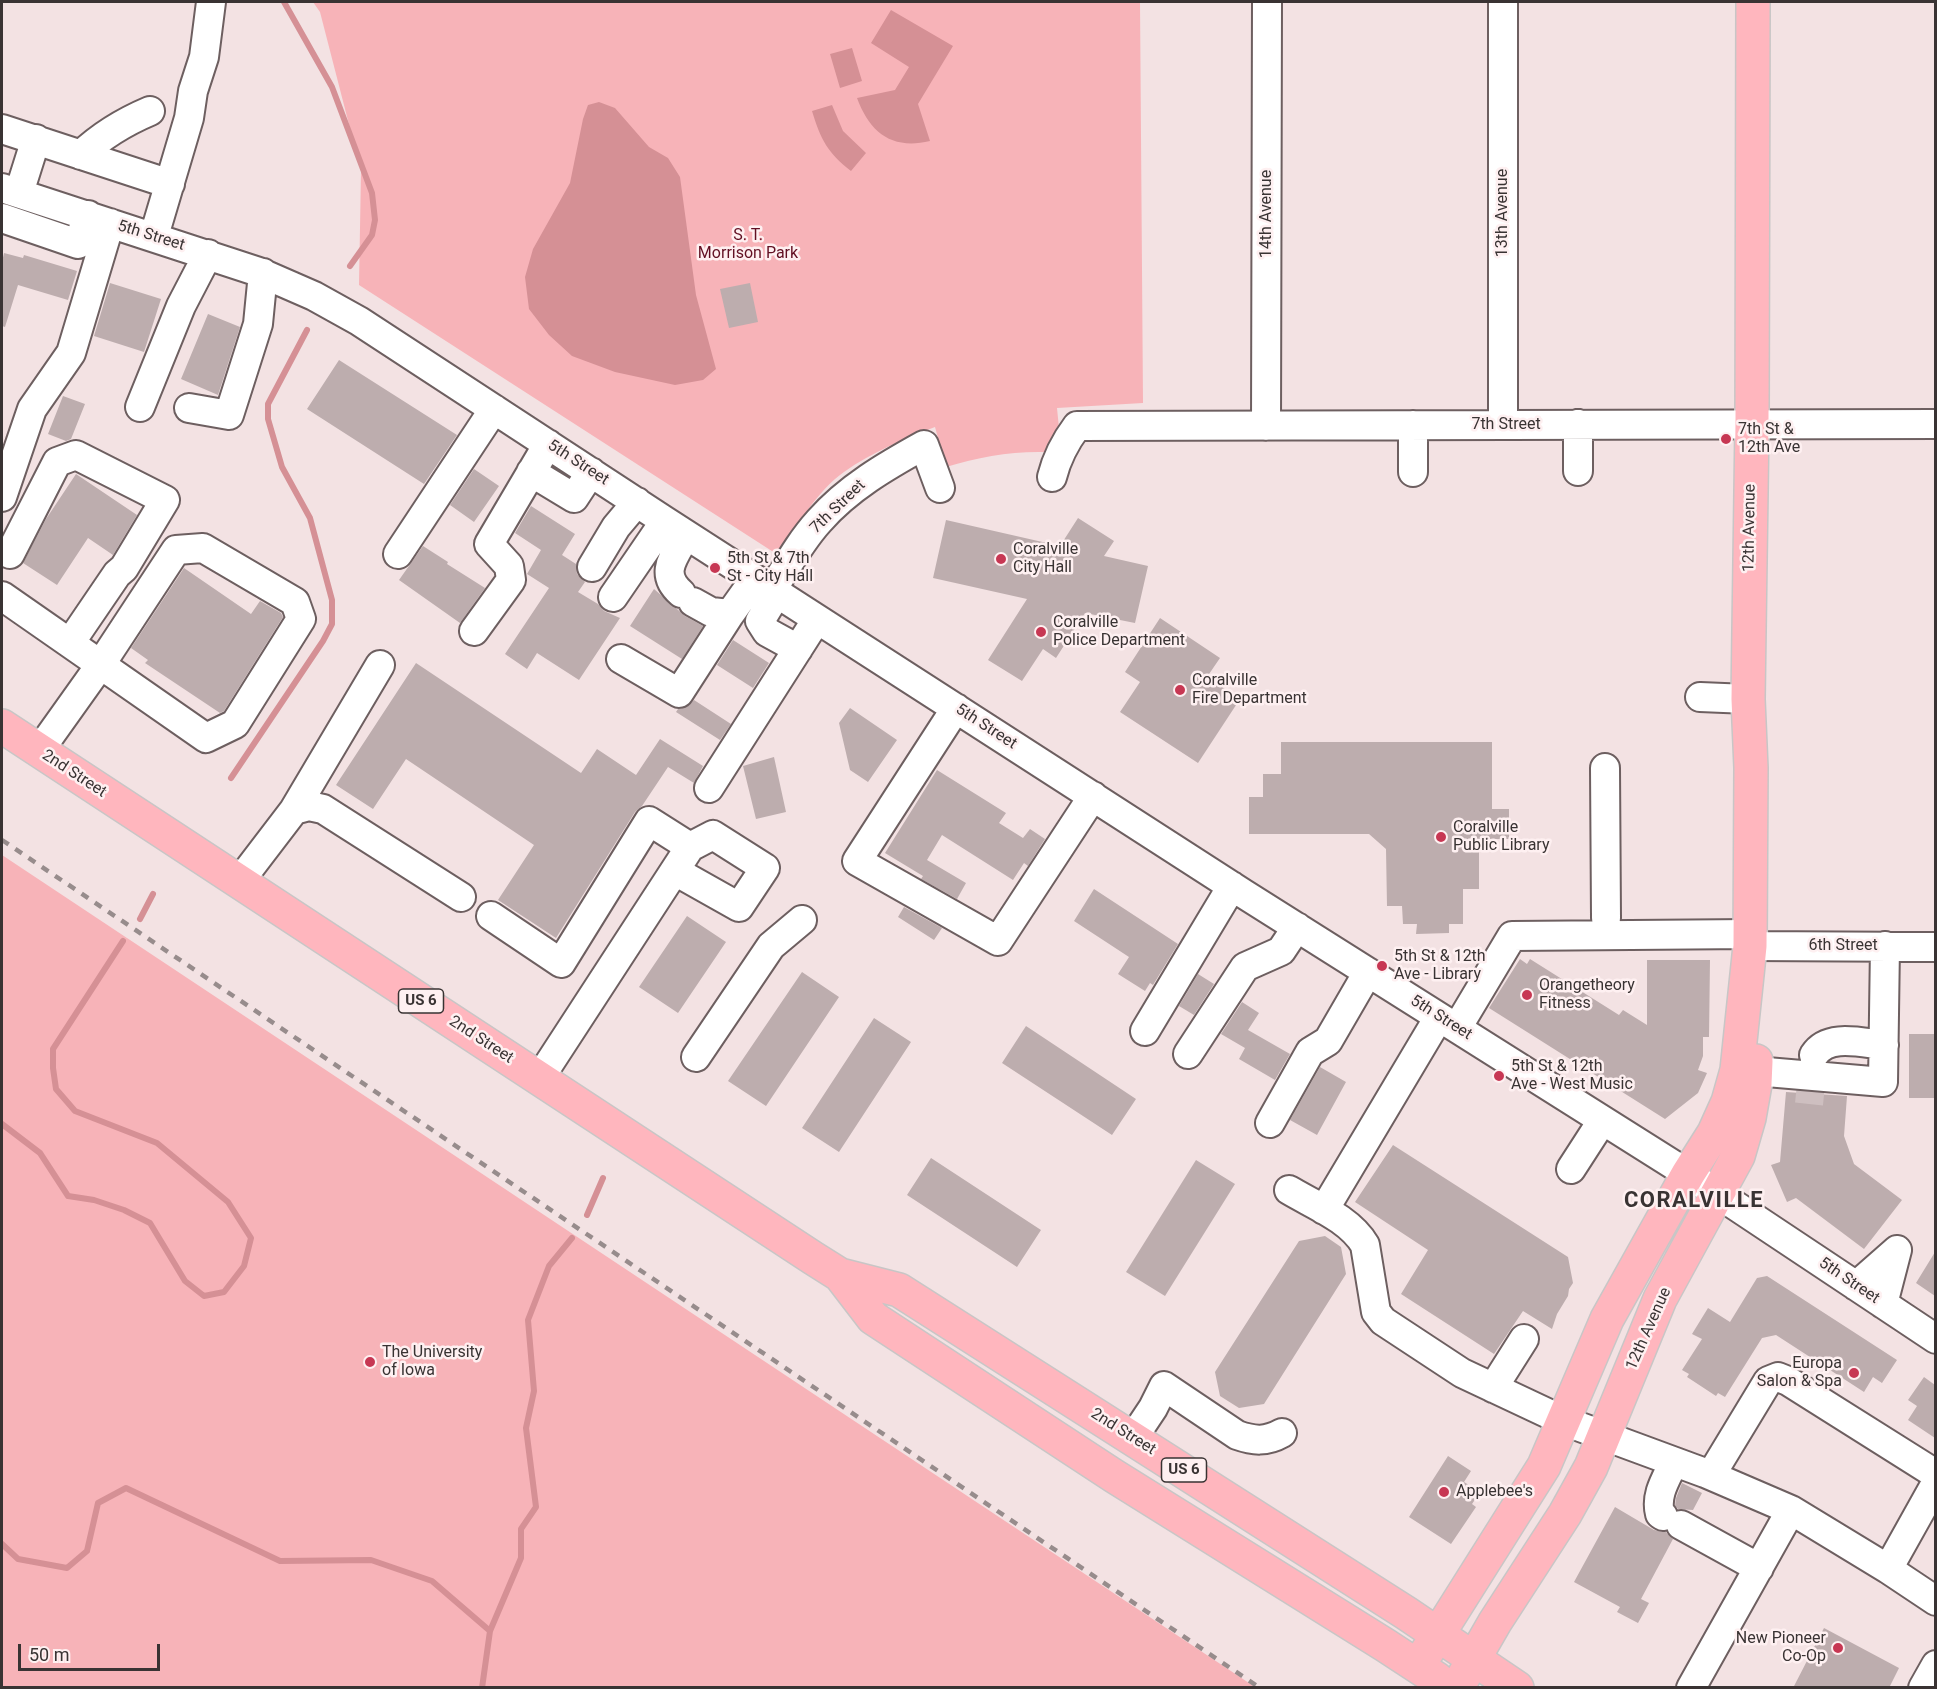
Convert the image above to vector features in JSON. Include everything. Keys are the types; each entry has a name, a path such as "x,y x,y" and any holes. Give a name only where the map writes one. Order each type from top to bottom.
{"main road":[{"name":"12th Avenue","path":"1457,1688 1495,1622 1565,1514 1591,1467 1659,1299 1738,1156 1749,1118 1755,1071 1756,1039 1750,940 1751,768 1748,699 1752,423 1753,2"},
{"name":"2nd Street","path":"2,726 840,1275 899,1290 1133,1438 1517,1688"},
{"name":"12th Avenue","path":"1418,1666 1544,1466 1607,1319 1688,1174 1714,1133 1728,1102 1737,1070 1750,940"},
{"name":"2nd Street","path":"840,1275 873,1318 1114,1476 1450,1688"}],"street":[{"path":"154,236 189,118 193,91 204,57 211,2"},
{"name":"14th Avenue","path":"1266,426 1267,2"},
{"name":"13th Avenue","path":"1503,2 1503,425"},
{"path":"81,155 98,139 125,122 150,111"},
{"path":"2,130 36,139 170,184"},
{"path":"10,190 36,139"},
{"name":"5th Street","path":"10,190 263,273 314,296 359,321 817,619 1297,927 1688,1174 1935,1339"},
{"path":"2,218 78,244 99,219"},
{"path":"2,497 33,409 71,353 99,219"},
{"path":"141,407 181,306 208,254"},
{"path":"189,408 229,415 258,324 263,273"},
{"path":"398,554 494,409"},
{"path":"1578,424 1578,471"},
{"name":"7th Street","path":"1052,477 1056,460 1077,426 1935,424"},
{"path":"1413,425 1413,472"},
{"path":"474,631 511,580 509,566 489,544 548,444"},
{"name":"7th Street","path":"768,587 819,521 846,494 877,471 924,445 940,488"},
{"path":"10,554 57,462 76,455 165,500 124,568 117,574 70,643"},
{"path":"531,472 574,498 591,472"},
{"path":"592,567 616,527 637,502"},
{"path":"676,528 669,566 670,580 687,597 711,612 730,614"},
{"path":"613,597 676,528"},
{"path":"2,596 101,664 206,738 235,724 302,619 295,602 203,548 176,550 101,664 39,751"},
{"path":"621,659 679,693 730,614 768,587"},
{"path":"768,587 760,621 767,632 798,649"},
{"path":"709,788 817,619"},
{"path":"238,882 294,810 381,665"},
{"path":"1700,697 1748,699"},
{"path":"956,708 857,861 998,941 1093,796"},
{"path":"1605,768 1606,918"},
{"path":"294,810 309,806 323,809 461,897"},
{"path":"593,995 561,974 561,963 649,821 690,847"},
{"path":"539,1078 690,847 713,835 765,868 739,907 675,871"},
{"path":"1145,1031 1233,886"},
{"path":"490,916 561,963"},
{"path":"696,1056 771,946 802,920"},
{"path":"1188,1054 1245,967 1281,951 1297,927"},
{"name":"6th Street","path":"1448,1023 1512,936 1935,946"},
{"path":"1755,1071 1883,1082 1885,946"},
{"path":"1270,1123 1310,1052 1328,1041 1368,972"},
{"path":"1324,1210 1448,1023"},
{"path":"1814,1055 1823,1044 1833,1041 1884,1045"},
{"path":"1571,1169 1602,1121"},
{"path":"1289,1190 1354,1230 1365,1245 1376,1312 1383,1321 1462,1373 1564,1421 1711,1475 1791,1510 1888,1569 1935,1601"},
{"path":"1856,1286 1897,1250 1883,1304"},
{"path":"1493,1388 1524,1339"},
{"path":"1711,1475 1768,1381 1778,1377 1788,1381 1934,1473 1935,1477"},
{"path":"1133,1438 1153,1408 1164,1386 1237,1436 1264,1441 1282,1433"},
{"path":"1674,1462 1658,1496 1660,1514 1759,1568"},
{"path":"1888,1569 1935,1484"},
{"path":"1691,1688 1791,1510"}],"green space":[{"name":"S. T. Morrison Park","path":"313,2 1140,2 1143,403 1057,408 1059,428 1046,452 995,455 946,467 935,427 912,436 866,458 834,480 808,510 778,555 359,285 361,171 320,12"},
{"name":"The University of Iowa","path":"2,855 1255,1687 2,1687"}],"shaded area":[{"path":"891,10 953,46 918,104 930,141 904,143 884,136 869,121 857,98 895,90 909,67 871,43"},
{"path":"852,48 862,81 840,88 830,54"},
{"path":"599,102 615,108 649,147 668,158 680,177 696,295 716,369 703,380 675,385 615,372 572,356 549,335 529,309 525,277 533,249 570,183 588,105"},
{"path":"832,105 843,131 866,153 851,171 836,158 826,145 812,111"}],"building":[{"path":"4,253 23,258 24,255 77,271 68,300 18,285 5,327 2,326"},
{"path":"110,283 161,299 144,352 94,336"},
{"path":"750,283 758,322 729,328 720,289"},
{"path":"208,314 240,327 218,395 181,379"},
{"path":"339,360 457,435 424,484 307,409"},
{"path":"63,396 85,404 71,439 66,441 48,434"},
{"path":"474,469 499,486 474,522 450,505"},
{"path":"76,474 137,515 113,555 88,538 57,585 23,563 46,519"},
{"path":"531,506 575,534 562,555 576,564 577,574 585,582 578,592 598,604 604,611 620,618 579,680 537,653 527,669 505,654 549,588 527,574 541,550 515,533"},
{"path":"1078,518 1114,541 1104,556 1148,566 1135,623 1085,613 1056,658 1043,649 1022,681 988,660 1027,599 933,578 946,520 1060,546"},
{"path":"423,546 485,588 460,623 399,580"},
{"path":"184,568 251,614 260,601 281,613 283,617 224,711 220,713 145,663 148,660 131,648"},
{"path":"654,589 685,616 703,626 682,659 630,626"},
{"name":"Coralville Fire Department","path":"1160,618 1220,658 1207,677 1240,699 1198,763 1120,712 1140,682 1125,672"},
{"path":"733,640 769,663 753,688 717,665"},
{"path":"416,663 581,773 597,749 636,775 660,739 703,766 694,783 668,767 642,806 635,812 556,938 498,900 534,845 406,759 373,809 336,785"},
{"path":"694,700 731,724 720,740 676,712 678,709 687,707"},
{"path":"850,708 897,740 868,782 850,770 839,723"},
{"name":"Coralville Public Library","path":"1281,742 1492,742 1492,809 1509,809 1509,839 1479,839 1479,889 1463,889 1463,924 1449,924 1449,933 1416,934 1417,924 1403,924 1402,906 1387,906 1386,849 1369,834 1249,834 1249,797 1263,797 1263,774 1281,774"},
{"path":"774,757 786,812 756,819 743,766"},
{"path":"937,770 1006,813 999,823 1023,838 1030,829 1045,839 1028,866 1024,863 1013,880 942,835 927,860 966,883 957,899 921,879 923,876 885,853"},
{"path":"1094,889 1178,944 1153,985 1150,983 1145,991 1118,974 1129,957 1074,921"},
{"path":"904,907 942,928 934,940 898,917"},
{"path":"687,916 726,942 678,1013 639,987"},
{"path":"1520,959 1527,964 1530,959 1619,1015 1623,1010 1647,1025 1647,960 1710,960 1709,1037 1703,1037 1703,1056 1698,1070 1707,1073 1698,1093 1665,1119 1489,1008"},
{"path":"802,972 839,997 766,1106 728,1081"},
{"path":"1198,974 1214,984 1194,1015 1179,1006"},
{"path":"1242,1002 1259,1013 1248,1030 1290,1054 1275,1080 1239,1059 1245,1048 1221,1034"},
{"path":"874,1018 911,1042 839,1152 802,1128"},
{"path":"1026,1026 1136,1099 1112,1135 1002,1063"},
{"path":"1909,1034 1935,1034 1935,1098 1909,1098"},
{"path":"1320,1067 1346,1082 1317,1135 1290,1120"},
{"path":"1786,1092 1847,1096 1844,1136 1854,1164 1902,1200 1864,1249 1796,1198 1787,1202 1771,1165 1780,1162"},
{"path":"1393,1145 1568,1257 1573,1283 1552,1329 1523,1311 1494,1354 1401,1294 1428,1250 1355,1202"},
{"path":"931,1158 1041,1230 1017,1267 907,1195"},
{"path":"1196,1160 1235,1184 1165,1296 1126,1272"},
{"path":"1325,1236 1341,1247 1346,1274 1264,1404 1239,1408 1220,1396 1215,1372 1299,1241"},
{"path":"1935,1252 1935,1296 1916,1283"},
{"path":"1767,1276 1897,1360 1882,1383 1873,1377 1864,1392 1776,1335 1762,1338 1725,1397 1718,1393 1716,1396 1687,1377 1689,1374 1682,1370 1702,1339 1692,1334 1708,1308 1730,1322 1757,1278"},
{"path":"1924,1377 1935,1385 1935,1438 1908,1420 1917,1406 1908,1400"},
{"path":"1448,1456 1471,1471 1464,1482 1480,1492 1472,1504 1476,1507 1451,1544 1409,1517"},
{"path":"1682,1483 1702,1493 1693,1510 1678,1509 1675,1506"},
{"path":"1615,1507 1654,1530 1666,1532 1673,1539 1641,1599 1649,1603 1638,1623 1617,1612 1620,1607 1574,1582"},
{"name":"New Pioneer Co-Op","path":"1824,1628 1899,1668 1889,1688 1793,1688"}],"waterway":[{"path":"284,2 332,87 372,193 375,220 372,235 350,266"},
{"path":"231,778 332,624 332,600 310,518 282,467 268,419 268,404 307,330"},
{"path":"140,919 153,894"},
{"path":"2,1124 40,1153 68,1196 94,1200 124,1210 150,1223 185,1281 204,1296 224,1292 244,1266 251,1238 228,1202 157,1143 75,1111 56,1089 53,1049 123,941"},
{"path":"587,1215 603,1178"},
{"path":"490,1631 521,1558 521,1529 536,1507 526,1428 534,1391 528,1320 549,1266 572,1238"},
{"path":"2,1544 18,1559 67,1568 87,1551 98,1503 126,1488 280,1561 371,1560 432,1581 490,1631 482,1688"}],"tunnel":[{"path":"1606,918 1606,957"},
{"path":"1809,1104 1814,1055"}],"railway":[{"path":"2,840 1260,1688"}],"place":[{"name":"7th St & 12th Ave","path":"1726,439"},
{"name":"Coralville City Hall","path":"1001,559"},
{"name":"5th St & 7th St - City Hall","path":"715,568"},
{"name":"Coralville Police Department","path":"1041,632"},
{"name":"Coralville Fire Department","path":"1180,690"},
{"name":"Coralville Public Library","path":"1441,837"},
{"name":"5th St & 12th Ave - Library","path":"1382,966"},
{"name":"Orangetheory Fitness","path":"1527,995"},
{"name":"5th St & 12th Ave - West Music","path":"1499,1076"},
{"name":"The University of Iowa","path":"370,1362"},
{"name":"Europa Salon & Spa","path":"1854,1373"},
{"name":"Applebee's","path":"1444,1492"},
{"name":"New Pioneer Co-Op","path":"1838,1648"}],"district":[{"name":"CORALVILLE","path":"1694,1201"}]}
